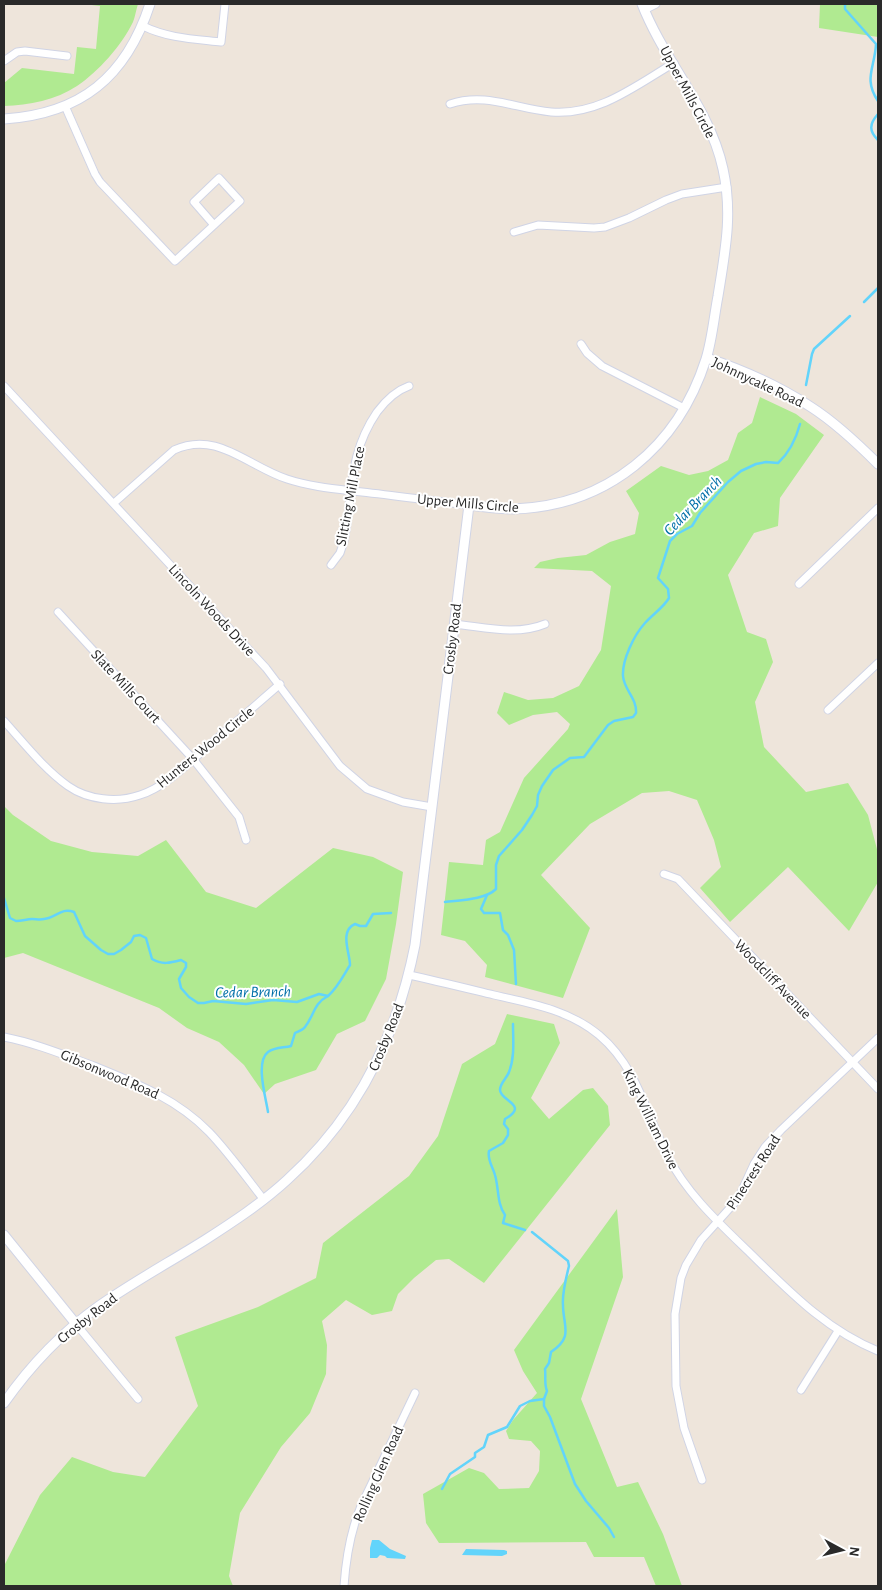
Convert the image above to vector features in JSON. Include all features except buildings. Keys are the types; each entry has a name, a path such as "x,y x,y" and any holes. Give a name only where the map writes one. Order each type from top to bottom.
{"street":[{"path":"4,119 30,116 65,106 91,92 110,75 130,51 150,4"},
{"path":"142,26 157,33 174,37 221,42 225,4"},
{"path":"643,7 656,4"},
{"name":"Upper Mills Circle","path":"114,503 174,450 184,446 204,443 226,450 256,466 287,479 313,485 469,505 513,508 536,507 576,498 612,482 642,460 664,438 684,408 696,385 706,358 727,240 728,207 726,187 716,145 708,125 643,7"},
{"path":"4,61 17,52 25,51 67,56"},
{"path":"450,104 463,99 476,99 550,112 585,110 600,106 674,63"},
{"path":"65,106 100,182 175,262 240,200 219,178 194,202 214,224"},
{"path":"514,232 538,225 594,228 605,226 629,218 682,194 726,187"},
{"path":"581,344 602,366 684,408"},
{"name":"Johnnycake Road","path":"706,358 760,379 811,406 855,441 878,464"},
{"name":"Lincoln Woods Drive","path":"4,386 280,684 330,754 353,778 367,789 383,796 432,807"},
{"name":"Slitting Mill Place","path":"331,565 340,552 344,541 358,448 365,432 381,406 390,396 409,386"},
{"name":"Crosby Road","path":"4,1403 34,1364 76,1324 121,1292 264,1200 287,1180 337,1128 355,1102 382,1053 409,975 414,945 469,505"},
{"path":"799,584 878,508"},
{"name":"Slate Mills Court","path":"58,612 193,759 239,817 246,840"},
{"path":"454,624 522,630 545,624"},
{"path":"828,710 878,663"},
{"name":"Hunters Wood Circle","path":"4,721 56,776 69,786 97,798 127,799 142,795 169,778 280,684"},
{"name":"Woodcliff Avenue","path":"664,874 678,879 878,1089"},
{"name":"King William Drive","path":"409,975 540,1006 580,1022 598,1035 613,1049 627,1067 639,1088 659,1138 682,1180 718,1222 798,1299 838,1331 878,1351"},
{"name":"Gibsonwood Road","path":"4,1037 50,1049 161,1095 184,1111 208,1132 264,1200"},
{"name":"Pinecrest Road","path":"702,1480 684,1428 679,1407 675,1365 675,1314 681,1278 686,1265 702,1240 738,1198 754,1164 765,1147 780,1130 878,1038"},
{"path":"4,1235 138,1399"},
{"path":"801,1390 838,1331"},
{"name":"Rolling Glen Road","path":"344,1586 346,1560 354,1523 360,1506 415,1393"}],"green space":[{"path":"83,4 138,4 133,22 123,40 109,57 85,80 69,91 51,98 33,103 4,106 4,83 22,68 74,74 77,47 96,49 100,6"},
{"path":"820,4 878,4 878,37 819,28"},
{"path":"760,397 796,414 824,435 780,498 778,526 754,533 728,575 747,632 766,639 773,662 755,702 764,747 806,792 848,783 868,815 878,853 878,882 849,931 788,867 730,922 700,888 721,867 714,840 697,800 669,791 642,793 590,824 541,875 590,928 563,998 485,977 487,965 465,941 441,935 449,862 483,865 486,840 500,832 524,778 568,729 570,724 557,712 533,715 509,725 497,713 504,692 528,700 553,698 579,686 601,650 611,586 592,571 534,568 540,562 586,555 610,542 635,534 639,513 626,491 661,466 689,475 708,471 728,460 738,433 752,423"},
{"path":"4,806 13,815 51,841 92,852 138,856 166,840 206,892 256,908 333,848 373,857 403,872 386,979 365,1021 337,1034 316,1070 275,1084 264,1094 244,1065 219,1042 187,1028 159,1008 23,953 4,958"},
{"path":"507,1014 554,1024 560,1043 531,1098 549,1119 583,1090 593,1088 608,1106 610,1125 484,1283 449,1259 436,1260 398,1294 392,1311 372,1315 346,1300 322,1321 327,1345 326,1374 310,1413 281,1447 240,1513 229,1576 233,1586 4,1586 4,1566 40,1495 72,1457 113,1472 145,1477 198,1406 175,1337 258,1307 316,1278 323,1243 409,1176 438,1136 462,1064 495,1044"},
{"path":"617,1209 623,1277 581,1399 617,1487 638,1482 663,1534 682,1586 656,1586 644,1557 594,1557 586,1542 439,1543 426,1523 423,1494 469,1468 484,1473 499,1489 529,1488 539,1471 540,1451 531,1441 509,1439 506,1431 513,1420 537,1393 523,1371 514,1350"}],"water":[{"path":"372,1540 379,1540 390,1549 406,1556 405,1559 387,1558 380,1555 377,1558 370,1558"},
{"path":"466,1549 504,1550 507,1551 507,1554 502,1556 462,1555"}],"waterway":[{"name":"Cedar Branch","path":"845,4 845,9 876,44 871,73 871,86 878,101"},
{"name":"Cedar Branch","path":"878,114 871,127 873,134 878,140"},
{"name":"Cedar Branch","path":"864,302 878,288"},
{"name":"Cedar Branch","path":"806,385 814,349 850,316"},
{"name":"Cedar Branch","path":"445,902 479,897 496,889 496,865 499,856 522,830 532,815 537,806 538,795 542,786 553,770 570,758 584,757 608,725 614,721 633,717 636,713 635,703 624,681 624,663 633,641 641,628 669,598 668,589 658,578 670,541 677,534 692,526 700,513 728,482 741,471 756,464 766,462 778,463 792,445 800,424"},
{"path":"487,895 481,909 484,913 500,913 503,930 508,935 514,950 516,984"},
{"name":"Cedar Branch","path":"4,898 10,918 16,921 48,918 66,911 74,912 85,936 108,954 114,954 121,950 131,942 134,936 140,935 146,938 152,959 163,963 181,960 186,963 186,967 179,979 181,988 198,1003 213,1001 246,1004 273,1000 297,1002 319,994 328,996 338,985 350,965 346,943 347,932 350,927 355,924 366,926 373,914 391,913"},
{"path":"268,1112 262,1072 264,1057 271,1050 291,1046 295,1033 304,1028 319,1002 328,996"},
{"path":"513,1024 512,1060 509,1072 500,1090 501,1094 512,1103 515,1110 505,1119 504,1124 508,1129 508,1135 503,1143 489,1151 489,1160 494,1172 502,1211 505,1215 503,1223 525,1230"},
{"path":"532,1232 568,1261 569,1266 563,1296 566,1331 563,1341 551,1352 549,1363 545,1369 547,1391 544,1406 550,1417 575,1484 614,1537"},
{"path":"442,1489 450,1474 475,1457 475,1453 484,1447 488,1435 507,1427 520,1406 530,1401 544,1399"}]}
